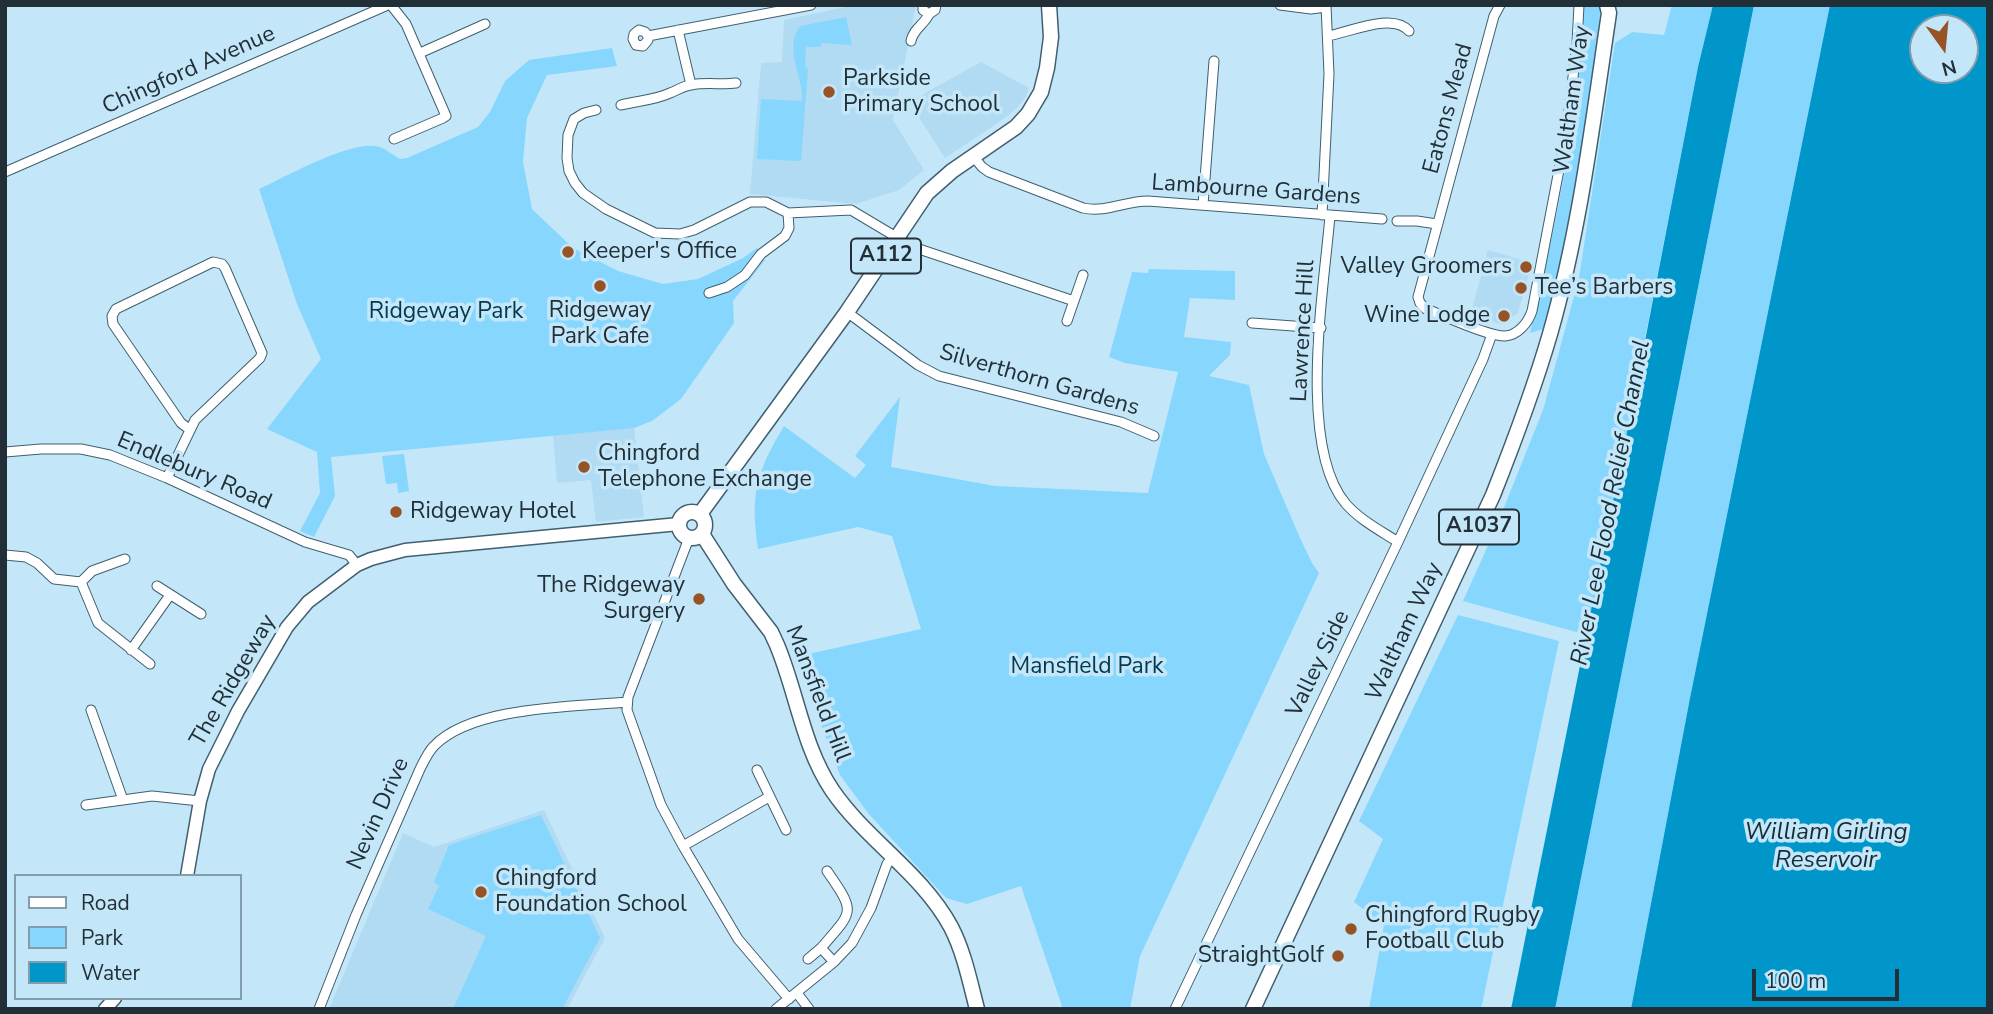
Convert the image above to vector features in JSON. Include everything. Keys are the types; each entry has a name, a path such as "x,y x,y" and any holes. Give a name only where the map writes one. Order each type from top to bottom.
{"main road":[{"name":"A112","path":"679,524 687,512 699,514 848,312 927,193 952,170 1016,127 1036,101 1045,81 1049,57 1049,5"},
{"name":"Waltham Way","path":"1253,1009 1483,518 1524,414 1550,333 1567,267 1587,169 1610,8"},
{"path":"679,524 681,531 695,536 705,528 705,522 699,514"},
{"name":"The Ridgeway","path":"187,874 200,802 209,769 243,701 287,627 308,602 357,565 405,550 679,524"},
{"name":"Mansfield Hill","path":"695,536 716,558 778,645 810,747 824,777 843,805 893,857 936,906 952,929 977,1009"}],"street":[{"path":"390,5 407,24 446,116 394,139"},
{"name":"Chingford Avenue","path":"5,172 390,5"},
{"path":"648,36 811,5"},
{"path":"911,41 912,35 927,19 926,9 935,10 936,5"},
{"path":"1280,5 1311,9 1326,6"},
{"name":"Eatons Mead","path":"1492,334 1426,309 1418,297 1494,16 1500,5"},
{"path":"1492,334 1512,334 1526,325 1532,311 1567,128 1579,5"},
{"name":"Lawrence Hill","path":"1326,6 1329,74 1326,215 1317,377 1320,432 1329,470 1346,504 1398,542"},
{"path":"1328,36 1384,22 1401,24 1409,31"},
{"path":"420,53 485,24"},
{"path":"678,30 691,85"},
{"path":"1203,205 1214,61"},
{"path":"621,105 691,85 736,83"},
{"path":"596,110 574,119 568,135 566,158 569,171 583,192 606,209 642,228 666,235 680,234 694,230 750,202 766,202 788,213 851,210 913,247 1074,301"},
{"name":"Lambourne Gardens","path":"973,156 989,172 1094,210 1105,210 1140,201 1382,219"},
{"path":"709,293 727,288 745,275 761,254 786,236 789,228 788,213"},
{"path":"1397,221 1437,224"},
{"path":"167,478 195,420 260,358 262,353 225,268 222,264 213,262 116,309 111,316 113,324 181,423 189,429"},
{"path":"1067,321 1083,275"},
{"name":"Silverthorn Gardens","path":"848,312 918,365 939,376 1121,422 1154,436"},
{"path":"1252,323 1321,328"},
{"name":"Valley Side","path":"1175,1009 1398,542 1492,334"},
{"name":"Endlebury Road","path":"5,452 81,449 110,455 167,478 305,542 349,555 357,565"},
{"path":"695,536 627,702 627,710 661,805 738,939 809,1009"},
{"path":"5,555 26,557 54,579 81,582"},
{"path":"81,582 92,571 125,559"},
{"path":"81,582 98,623 150,664"},
{"path":"157,586 201,614"},
{"path":"131,650 170,595"},
{"name":"Nevin Drive","path":"319,1009 356,915 420,769 433,747 456,730 486,718 513,712 627,702"},
{"path":"91,710 123,800"},
{"path":"757,770 786,830"},
{"path":"86,805 152,796 200,802"},
{"path":"683,846 769,797"},
{"path":"776,1009 834,962 852,943 878,891 887,864 893,857"},
{"path":"808,959 844,922 848,913 846,899 827,870"},
{"path":"821,948 834,962"}],"shaded area":[{"name":"Parkside Primary School","path":"855,5 916,5 893,120 924,170 899,190 856,204 750,194 761,63 782,62 784,20"},
{"path":"981,62 1029,88 1016,109 945,158 909,102"},
{"path":"1488,250 1532,263 1518,313 1501,324 1470,316"},
{"path":"634,428 644,517 596,522 591,480 557,483 553,435"},
{"name":"Chingford Foundation School","path":"544,810 605,938 567,1009 329,1009 403,833 434,847"}],"green space":[{"path":"1583,5 1601,5 1581,171 1553,303 1550,303 1543,329 1530,333 1565,172 1582,40"},
{"path":"1672,5 1713,5 1698,67 1587,635 1463,601 1543,410 1557,359 1579,278 1615,43 1632,32 1664,35"},
{"path":"1754,5 1830,5 1690,698 1631,1009 1555,1009"},
{"path":"846,17 852,45 821,43 821,47 806,47 805,66 808,69 801,161 757,159 761,99 802,101 793,52 793,43 801,26"},
{"name":"Ridgeway Park","path":"612,48 617,66 547,75 527,118 523,162 532,209 573,248 618,271 663,284 698,279 743,258 757,248 765,260 733,301 734,323 681,399 652,421 634,428 331,457 335,496 314,537 300,531 320,493 317,452 267,429 321,359 297,304 259,189 349,149 376,146 400,159 407,158 478,127 490,112 505,81 529,60"},
{"name":"Mansfield Park","path":"1149,269 1235,271 1235,300 1190,298 1184,337 1231,342 1230,355 1209,376 1249,385 1264,454 1300,538 1319,573 1140,956 1130,1009 1063,1009 1021,886 967,904 946,898 868,813 840,775 795,657 921,629 892,536 858,527 758,549 755,498 761,471 784,426 855,478 866,465 855,456 900,397 891,467 995,486 1148,493 1178,372 1125,363 1109,357 1132,272 1148,273"},
{"path":"404,454 409,491 398,493 397,483 386,484 382,456"},
{"path":"1458,615 1559,641 1481,1009 1369,1009 1384,925 1354,902 1383,839 1359,821"},
{"path":"541,815 600,938 562,1009 453,1009 486,936 428,909 439,886 434,882 449,845"}],"water":[{"path":"1713,5 1754,5 1555,1009 1511,1009 1698,67"},
{"name":"William Girling Reservoir","path":"1830,5 1988,5 1988,1009 1631,1009 1690,698"}],"place":[{"name":"Parkside Primary School","path":"829,92"},
{"name":"Keeper's Office","path":"568,252"},
{"name":"Valley Groomers","path":"1526,267"},
{"name":"Ridgeway Park Cafe","path":"600,286"},
{"name":"Tee’s Barbers","path":"1521,288"},
{"name":"Wine Lodge","path":"1504,316"},
{"name":"Chingford Telephone Exchange","path":"584,467"},
{"name":"Ridgeway Hotel","path":"396,512"},
{"name":"The Ridgeway Surgery","path":"699,599"},
{"name":"Chingford Foundation School","path":"481,892"},
{"name":"Chingford Rugby Football Club","path":"1351,929"},
{"name":"StraightGolf","path":"1338,956"}],"water label":[{"name":"River Lee Flood Relief Channel","path":"1612,503"}]}
